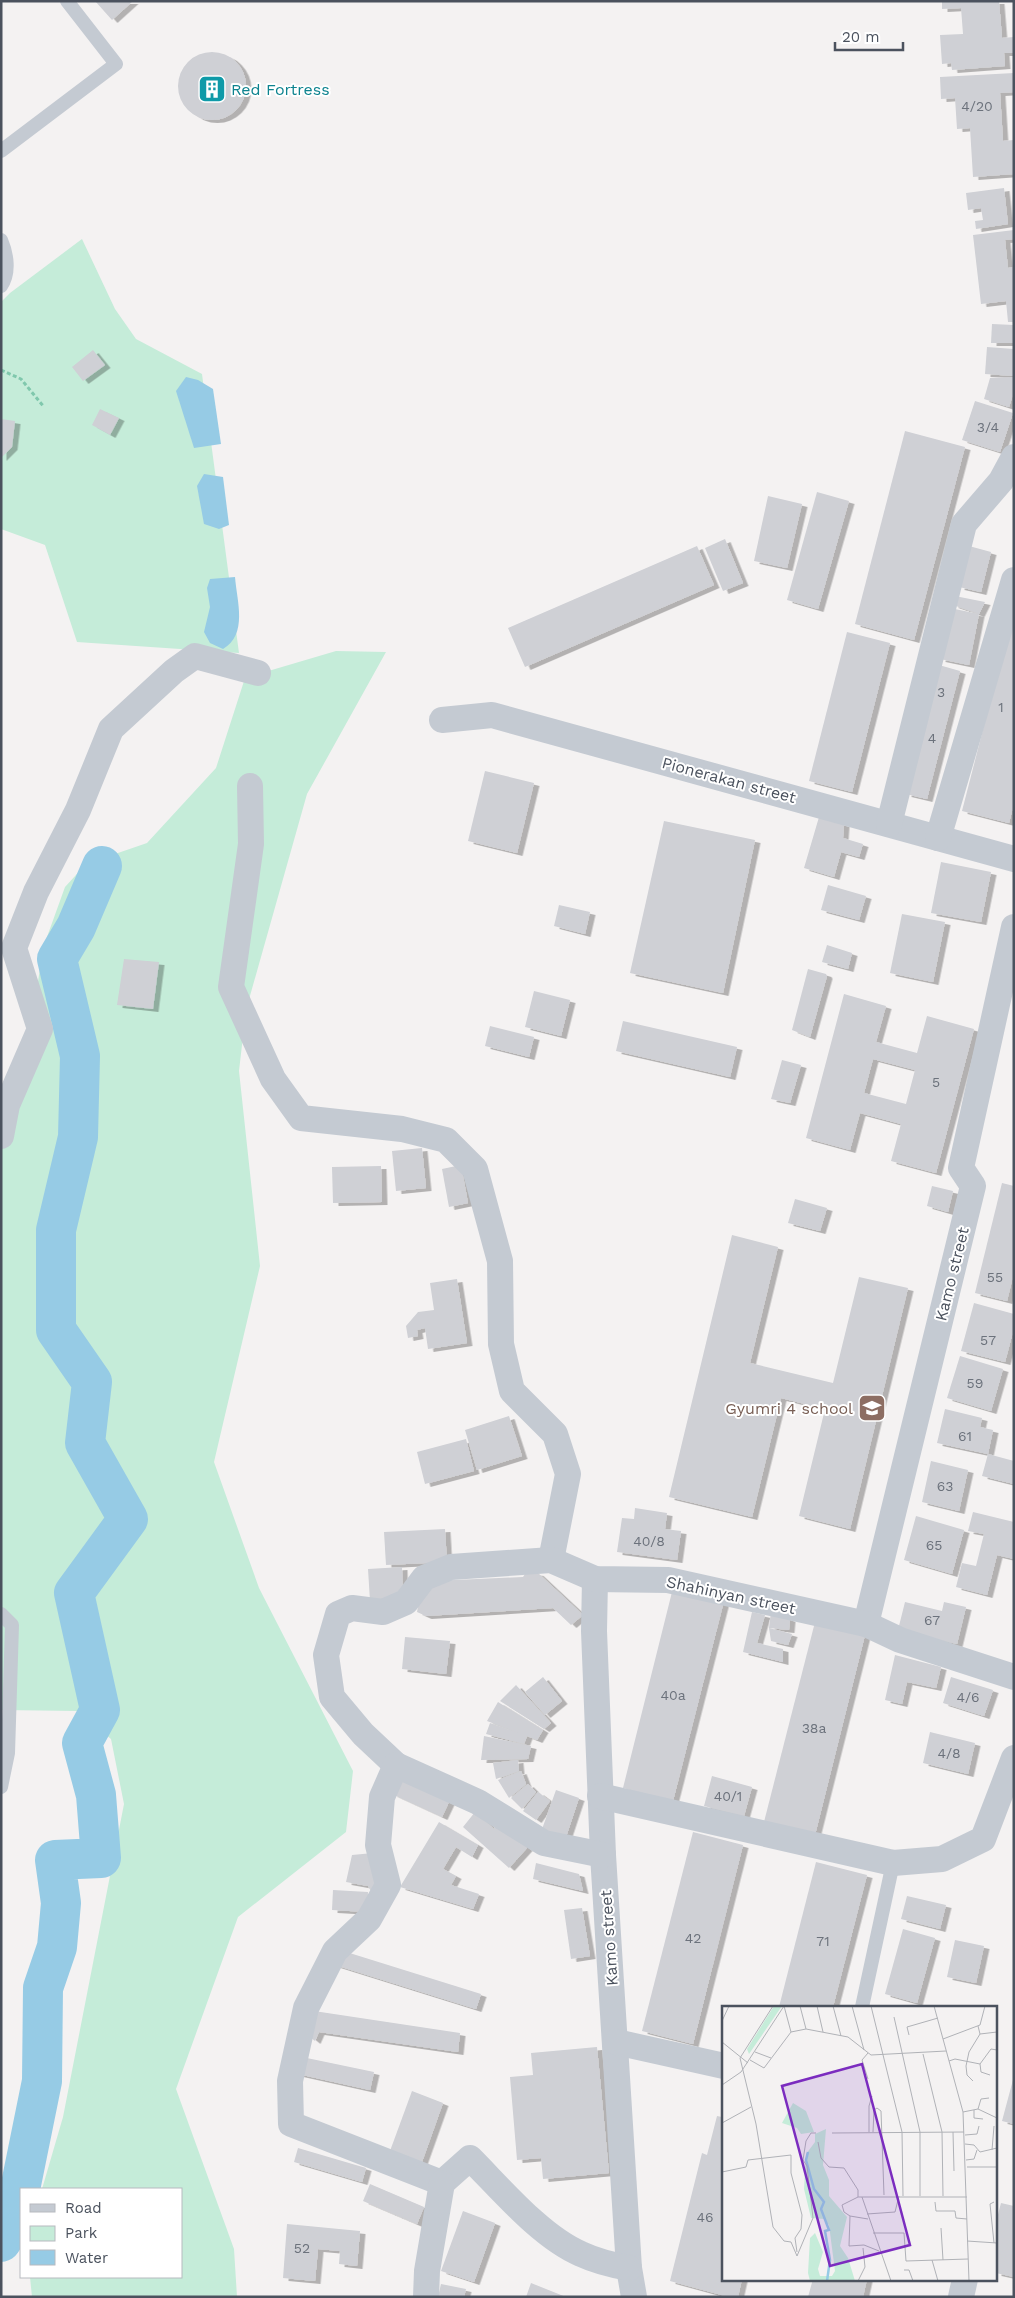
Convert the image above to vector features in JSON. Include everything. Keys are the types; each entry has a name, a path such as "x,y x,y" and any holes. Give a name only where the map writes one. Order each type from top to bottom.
{"street":[{"path":"889,824 964,524 1001,481 1014,457"},
{"path":"938,838 1014,580"},
{"path":"1,1136 7,1105 40,1029 14,948 36,892 78,810 111,729 174,671 195,656 258,673"},
{"name":"Pionerakan street","path":"442,720 492,715 1014,859"},
{"path":"250,786 251,844 231,987 274,1079 301,1118 402,1129 446,1140 475,1169 500,1261 501,1344 512,1391 554,1434 568,1474 551,1560"},
{"name":"Kamo street","path":"866,1624 973,1186 961,1168 1014,928"},
{"name":"Shahinyan street","path":"396,1765 363,1734 332,1697 326,1655 338,1614 352,1608 383,1612 406,1602 424,1578 451,1567 551,1560 596,1579 668,1580 866,1624 900,1640 1014,1677"},
{"name":"Kamo street","path":"596,1579 594,1631 603,1855 629,2268 634,2297"},
{"path":"600,1796 893,1864 942,1859 983,1839 1014,1758"},
{"path":"442,2182 290,2124 290,2081 306,2008 335,1951 369,1919 388,1885 378,1845 382,1797 396,1765 478,1802 544,1843 603,1855"},
{"path":"616,2042 722,2066"},
{"path":"426,2297 427,2272 442,2182 470,2158 548,2235 579,2254 609,2264 629,2268"},
{"path":"961,2297 965,2280"}],"lane":[{"path":"1,151 116,64 66,1"},
{"path":"1,240 7,254 5,282 1,286"},
{"path":"1,1614 12,1625 8,1753 1,1787"},
{"path":"862,2006 893,1864"}],"path":[{"path":"1,370 21,379 44,407"}],"green space":[{"path":"82,239 115,309 136,339 202,374 239,653 77,642 45,545 1,529 1,302 10,293"},
{"path":"336,651 386,652 307,794 246,1010 239,1071 260,1266 214,1462 259,1588 353,1771 346,1832 238,1917 176,2089 234,2249 237,2297 32,2297 30,2278 182,2278 182,2188 42,2188 63,2117 124,1804 111,1739 77,1711 1,1710 1,1125 22,1089 43,948 65,887 86,864 147,843 216,768 245,678"}],"water":[{"path":"186,377 198,380 213,389 221,444 194,448 176,391"},
{"path":"204,474 223,477 229,525 219,529 204,524 197,486"},
{"path":"235,577 239,607 238,626 236,635 231,643 223,649 210,643 204,632 210,607 207,588 210,579"}],"building":[{"path":"95,1 133,1 112,20"},
{"path":"942,1 999,1 1002,38 1014,37 1014,53 1004,53 1005,66 952,70 951,63 942,64 940,35 963,34 961,8 942,9"},
{"name":"Red Fortress","path":"212,52 225,55 236,62 243,73 246,86 243,99 236,110 225,117 212,120 199,117 188,110 181,99 178,86 181,73 188,62 199,55"},
{"path":"1014,73 1014,92 1000,93 1003,141 1014,140 1014,174 973,177 970,128 957,129 955,98 941,99 940,77"},
{"path":"1004,188 1008,224 976,229 975,221 983,220 981,208 968,210 966,193"},
{"path":"1014,230 1014,239 1005,240 1008,268 1014,267 1014,322 1008,322 1006,301 981,304 973,235"},
{"path":"992,324 1014,325 1014,343 991,343"},
{"path":"987,347 1014,349 1014,376 985,374"},
{"path":"93,350 105,365 83,381 72,367"},
{"path":"1014,377 1014,391 1009,407 984,399 990,378"},
{"path":"975,401 1013,413 1000,452 962,440"},
{"path":"100,409 119,418 110,435 92,425"},
{"path":"1,419 15,421 12,447 1,458"},
{"path":"905,431 965,447 914,640 855,624"},
{"path":"817,492 849,501 818,609 787,600"},
{"path":"768,496 802,504 787,568 754,561"},
{"path":"725,539 743,583 723,591 705,548"},
{"path":"697,546 714,585 525,667 508,628"},
{"path":"969,546 991,552 981,592 959,587"},
{"path":"955,596 985,602 979,614 953,605"},
{"path":"950,608 979,614 969,665 940,659"},
{"path":"1013,613 1014,803 1009,823 962,811"},
{"path":"847,632 890,643 852,792 809,781"},
{"path":"939,665 960,671 927,799 906,794"},
{"path":"485,771 534,783 517,853 468,841"},
{"path":"819,817 844,824 843,838 863,844 859,857 841,852 834,877 804,868"},
{"path":"664,821 755,840 723,993 630,973"},
{"path":"941,862 991,872 981,922 931,913"},
{"path":"828,885 866,896 859,920 821,910"},
{"path":"559,905 590,912 585,934 554,926"},
{"path":"902,914 945,922 933,982 890,973"},
{"path":"827,945 852,953 848,969 822,962"},
{"path":"124,959 159,962 153,1009 117,1005"},
{"path":"808,969 826,974 827,976 810,1037 792,1030"},
{"path":"534,991 570,1000 561,1036 525,1027"},
{"path":"844,994 886,1006 876,1042 917,1053 927,1016 974,1029 936,1173 891,1161 901,1124 860,1113 850,1150 806,1138","holes":["873,1059 915,1070 906,1104 864,1093"]},
{"path":"623,1021 737,1047 730,1077 616,1051"},
{"path":"490,1026 534,1037 529,1057 485,1046"},
{"path":"782,1060 801,1065 790,1103 771,1099"},
{"path":"422,1148 426,1188 396,1191 392,1151"},
{"path":"461,1165 468,1203 449,1207 442,1169"},
{"path":"381,1166 382,1202 333,1203 332,1167"},
{"path":"1002,1183 1014,1186 1014,1272 1007,1301 975,1293"},
{"path":"932,1186 953,1191 948,1212 927,1206"},
{"path":"795,1199 827,1208 820,1231 788,1223"},
{"path":"732,1235 778,1247 750,1363 833,1383 859,1277 908,1288 850,1529 799,1516 825,1409 781,1398 752,1517 669,1497"},
{"path":"457,1279 467,1343 428,1349 425,1328 417,1330 418,1336 408,1338 406,1326 418,1312 434,1310 430,1283"},
{"path":"974,1303 1014,1314 1014,1328 1005,1362 961,1351"},
{"path":"960,1356 1003,1369 991,1411 947,1398"},
{"path":"945,1409 982,1418 980,1427 993,1430 988,1454 937,1443"},
{"path":"509,1416 522,1456 477,1470 465,1430"},
{"path":"466,1439 474,1471 425,1484 417,1452"},
{"path":"988,1454 1014,1461 1014,1484 982,1476"},
{"path":"931,1461 968,1470 959,1511 922,1502"},
{"path":"635,1508 667,1513 665,1529 681,1531 677,1560 617,1552 622,1518 634,1519"},
{"path":"973,1512 1014,1522 1014,1559 997,1555 987,1595 956,1587 962,1563 976,1566 984,1534 968,1531"},
{"path":"916,1516 964,1530 952,1574 904,1560"},
{"path":"445,1529 447,1562 386,1565 384,1532"},
{"path":"402,1567 403,1600 370,1601 368,1569"},
{"path":"527,1571 538,1573 583,1615 571,1625 553,1608 426,1616 417,1612 421,1590 433,1581 523,1577"},
{"path":"673,1588 724,1601 673,1801 623,1788"},
{"path":"905,1602 942,1611 944,1602 966,1607 957,1644 898,1630"},
{"path":"752,1612 765,1615 757,1643 783,1649 783,1662 743,1652"},
{"path":"771,1612 790,1619 789,1630 769,1628"},
{"path":"815,1622 865,1635 815,1835 764,1822"},
{"path":"769,1628 792,1634 788,1645 771,1641"},
{"path":"405,1637 450,1641 446,1674 402,1669"},
{"path":"895,1655 941,1667 936,1688 907,1682 902,1704 885,1700"},
{"path":"543,1677 562,1701 545,1715 525,1692"},
{"path":"951,1677 993,1690 984,1716 943,1703"},
{"path":"516,1685 551,1723 544,1729 500,1701"},
{"path":"498,1702 543,1730 537,1740 527,1736 524,1744 486,1734 490,1723 519,1733 487,1721"},
{"path":"930,1732 975,1743 968,1774 923,1763"},
{"path":"484,1736 531,1746 528,1759 481,1760"},
{"path":"518,1760 519,1771 496,1779 493,1763"},
{"path":"521,1771 526,1784 509,1798 498,1780"},
{"path":"712,1776 752,1787 744,1816 704,1806"},
{"path":"399,1778 449,1802 442,1817 392,1794"},
{"path":"528,1784 536,1792 522,1809 511,1798"},
{"path":"556,1790 579,1798 565,1840 541,1832"},
{"path":"538,1792 550,1801 536,1820 523,1811"},
{"path":"475,1812 494,1829 499,1823 527,1848 509,1868 463,1827"},
{"path":"439,1822 478,1845 472,1857 456,1847 443,1869 456,1876 451,1885 479,1894 473,1909 400,1887"},
{"path":"693,1832 743,1845 693,2044 642,2031"},
{"path":"373,1853 377,1892 372,1893 368,1886 346,1882 352,1855"},
{"path":"816,1862 867,1875 833,2006 779,2006"},
{"path":"536,1863 579,1874 583,1891 533,1879"},
{"path":"333,1890 368,1892 367,1912 332,1910"},
{"path":"907,1896 946,1905 940,1929 901,1919"},
{"path":"582,1908 590,1956 571,1959 564,1910"},
{"path":"903,1929 935,1938 917,2003 885,1994"},
{"path":"955,1940 984,1946 976,1983 947,1977"},
{"path":"340,1950 481,1994 476,2009 335,1965"},
{"path":"314,2011 460,2033 458,2052 319,2032 315,2041 310,2037"},
{"path":"597,2047 609,2173 543,2179 541,2158 517,2160 510,2077 533,2075 531,2053"},
{"path":"302,2057 374,2072 370,2090 298,2074"},
{"path":"1014,2076 1014,2124 1002,2121"},
{"path":"412,2091 443,2103 422,2162 390,2151"},
{"path":"717,2116 722,2117 722,2280 742,2280 738,2297 729,2297 670,2281 702,2153 707,2155"},
{"path":"298,2148 366,2168 362,2182 294,2162"},
{"path":"370,2184 424,2207 417,2224 363,2201"},
{"path":"1001,2203 1014,2206 1014,2277 998,2273 998,2214"},
{"path":"463,2211 495,2223 474,2282 441,2271"},
{"path":"287,2224 360,2231 357,2266 339,2264 340,2251 318,2249 315,2281 283,2278"},
{"path":"813,2280 867,2280 863,2297 808,2297"},
{"path":"531,2283 566,2297 526,2297"},
{"path":"441,2284 466,2289 464,2297 438,2297"}],"waterway":[{"path":"20,2188 42,2081 43,1988 57,1947 61,1903 55,1860 101,1858 96,1795 82,1743 100,1710 74,1593 128,1519 85,1443 92,1382 56,1330 56,1230 78,1137 80,1056 57,959 76,927 102,866"},
{"path":"1,2242 13,2224 20,2189"}],"place":[{"name":"Red Fortress","path":"212,89"},
{"name":"Gyumri 4 school","path":"872,1408"}]}
